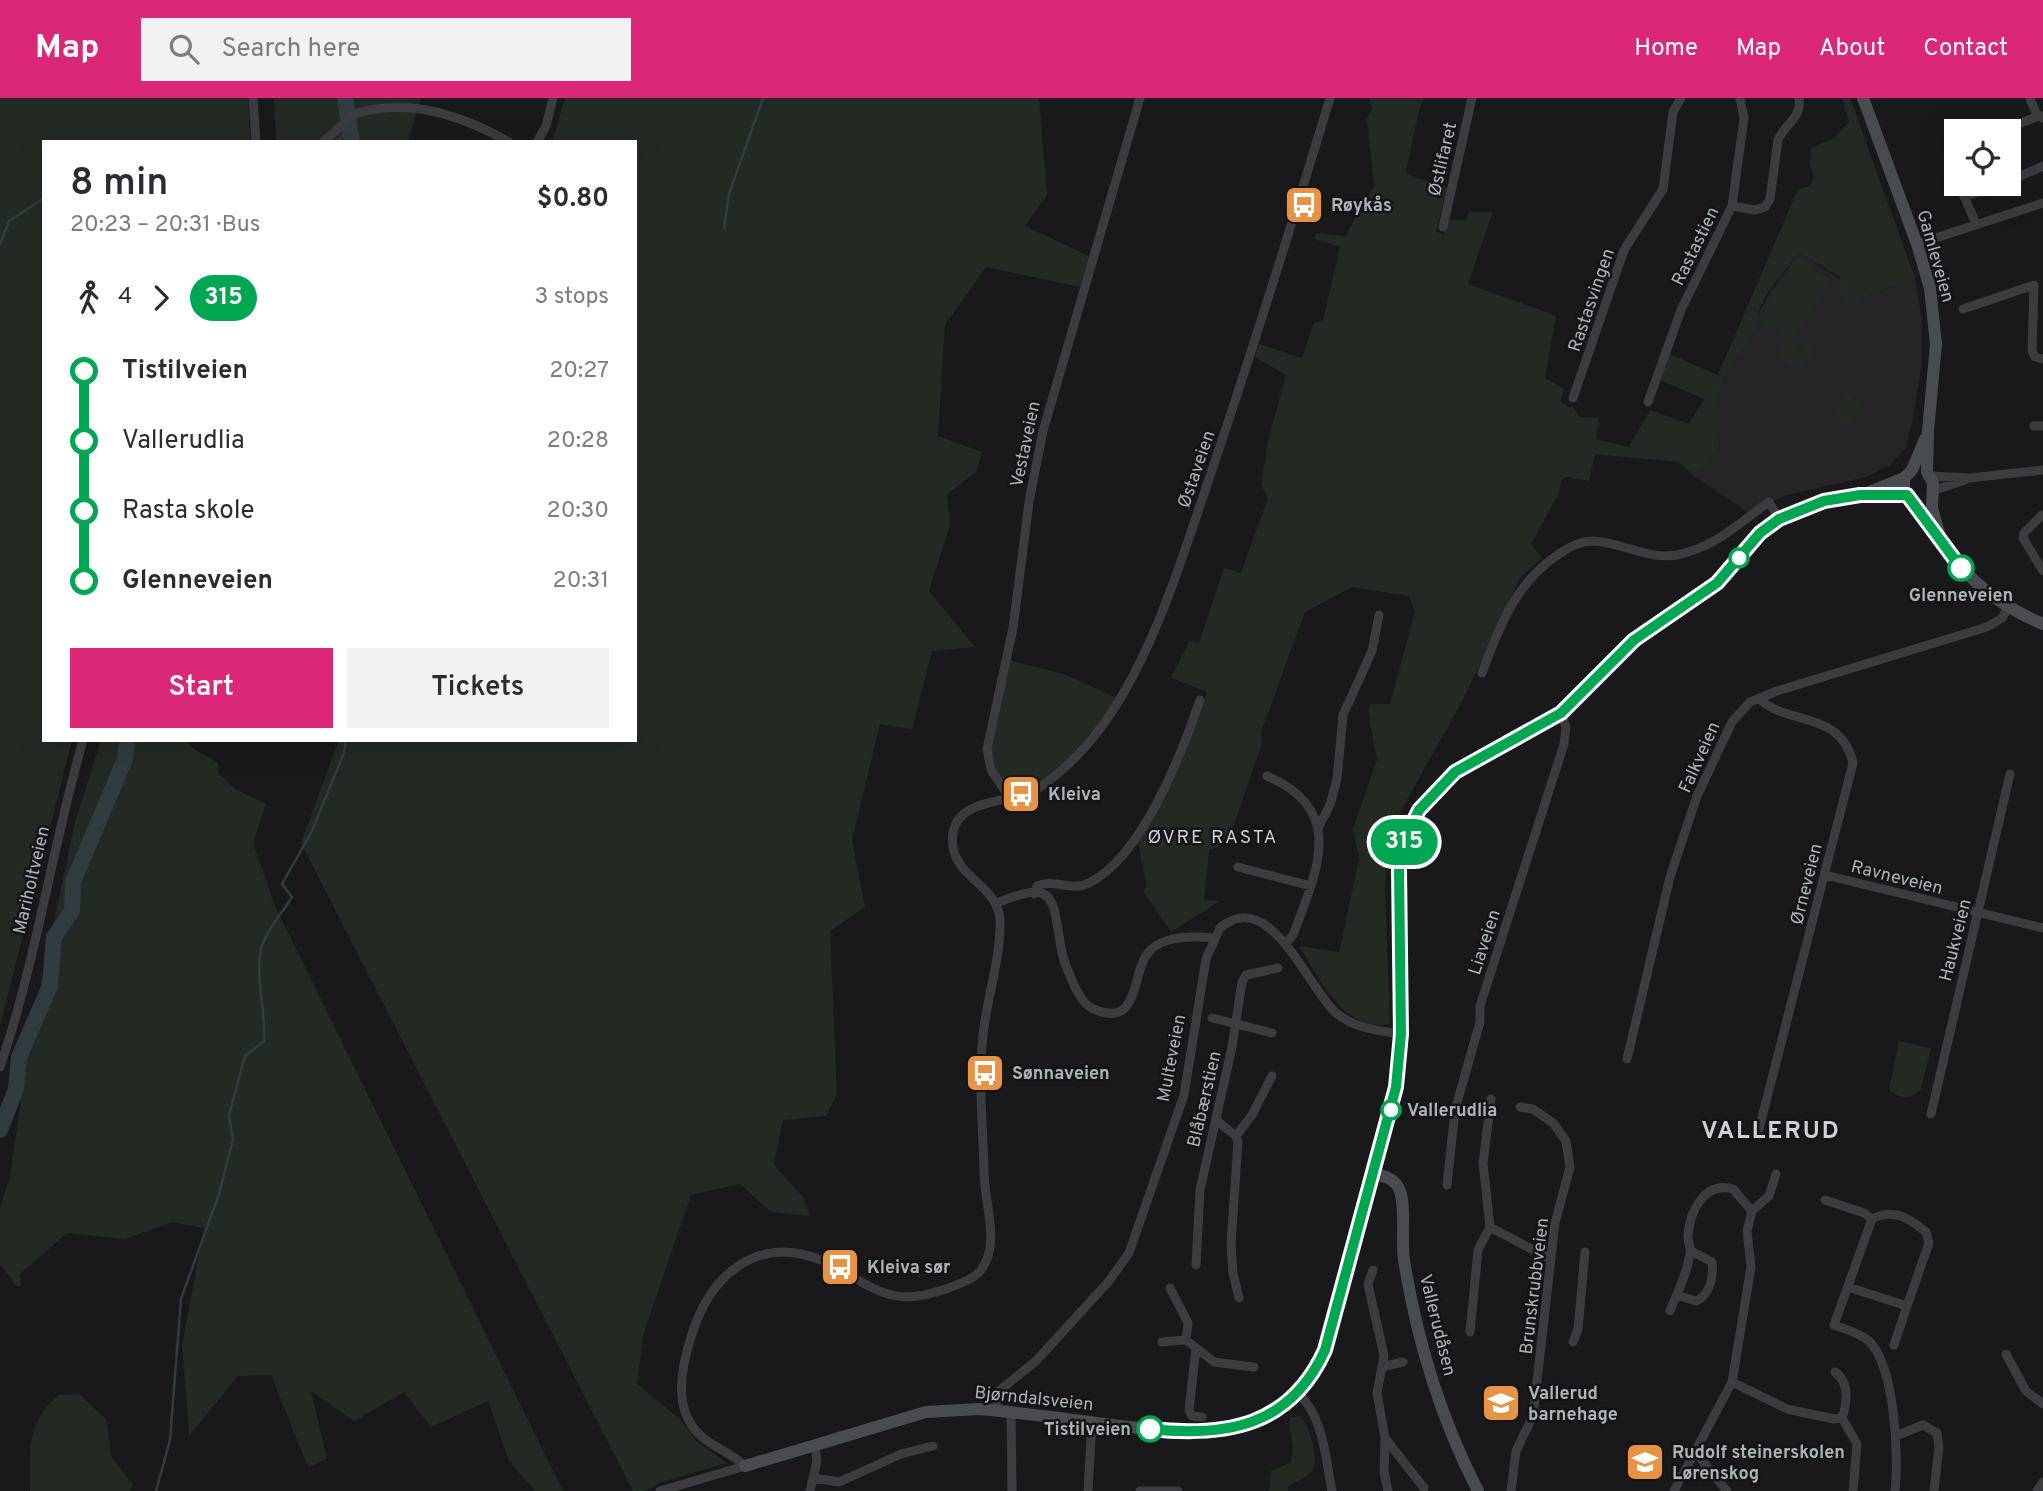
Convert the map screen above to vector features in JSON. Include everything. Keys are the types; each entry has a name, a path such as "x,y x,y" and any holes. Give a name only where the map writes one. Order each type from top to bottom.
{"street":[{"path":"253,98 256,140"},
{"path":"538,140 547,126 553,98"},
{"name":"Vestaveien","path":"1010,798 991,770 987,749 1016,610 1035,465 1054,385 1140,98"},
{"name":"Østaveien","path":"1010,798 1041,787 1093,737 1123,694 1147,646 1187,542 1253,351 1329,98"},
{"name":"Østlifaret","path":"1443,227 1472,98"},
{"name":"Rastasvingen","path":"1573,398 1624,250 1663,189 1673,112 1681,98"},
{"name":"Rastastien","path":"1648,402 1681,310 1732,206 1744,118 1740,98"},
{"path":"1732,206 1755,210 1765,207 1770,199 1778,140 1796,118 1799,98"},
{"name":"Gamleveien","path":"1863,98 1917,244 1930,288 1935,329 1934,376 1928,431 1929,474 1941,540"},
{"path":"2021,124 2041,117 2030,98"},
{"path":"325,140 351,117 388,101 411,99 435,103 505,140"},
{"path":"2021,176 2043,166"},
{"path":"1964,197 1976,225"},
{"path":"1917,244 2043,203"},
{"path":"1963,309 2038,284 2032,351 2035,358 2043,359"},
{"name":"Gamleveien","path":"1928,431 1903,487 1976,584 2008,608 2043,624"},
{"path":"1908,474 1970,478 2043,470"},
{"name":"Bjørndalsveien","path":"1860,495 1908,474"},
{"path":"1909,496 1924,499 1931,492 1970,478"},
{"name":"Bjørndalsveien","path":"660,1491 926,1412 953,1408 1171,1431 1222,1431 1261,1419 1297,1392 1312,1373 1328,1341 1395,1096 1401,1034 1399,869 1409,829 1426,800 1455,772 1561,713 1634,640 1717,583 1760,533 1779,519 1813,503 1860,495 1909,496"},
{"path":"1482,673 1497,634 1518,592 1546,562 1572,545 1592,541 1649,555 1678,555 1708,545 1729,534 1769,502 1779,519"},
{"path":"2042,515 2024,533 2023,538 2043,571"},
{"name":"Falkveien","path":"1627,1059 1679,844 1721,740 1742,709 1759,698 1987,627 2002,618 2008,608"},
{"path":"1318,828 1330,805 1337,779 1343,715 1372,651 1379,615"},
{"name":"Ørneveien","path":"1759,698 1771,708 1818,722 1833,732 1850,752 1853,763 1759,1129"},
{"path":"1034,894 1037,886 1043,883 1072,887 1091,883 1122,854 1142,828 1173,772 1200,700"},
{"name":"Liaveien","path":"1447,1185 1455,1110 1480,1022 1480,1006 1564,744 1566,732 1561,713"},
{"name":"Mariholtveien","path":"0,1066 19,1005 62,813 82,742"},
{"name":"Haukveien","path":"1931,1114 2010,774"},
{"path":"1267,776 1285,784 1300,797 1310,809 1318,828 1320,853 1311,886 1293,935 1286,943"},
{"path":"745,1466 695,1430 685,1410 681,1389 685,1360 699,1314 714,1287 731,1269 766,1255 803,1255 824,1261 877,1291 911,1297 964,1282 977,1274 986,1263 991,1243 984,1191 982,1058 1000,934 997,903 959,862 953,838 957,823 970,809 987,802 1010,798"},
{"path":"1238,867 1311,886"},
{"name":"Ravneveien","path":"1825,876 2043,928"},
{"path":"997,903 1019,895 1034,894 1046,896 1055,905 1063,959 1079,995 1090,1007 1104,1012 1122,1009 1132,1000 1142,964 1151,949 1183,937 1213,938 1224,925 1245,919 1266,927 1286,943 1322,998 1335,1012 1360,1026 1401,1034"},
{"name":"Multeveien","path":"995,1411 1000,1390 1035,1361 1109,1281 1129,1253 1184,1095 1203,971 1213,938"},
{"name":"Blåbærstien","path":"1196,1265 1200,1190 1244,976 1278,968"},
{"path":"1212,1018 1234,1026 1272,1033"},
{"path":"1236,1136 1252,1115 1272,1076"},
{"path":"1470,1332 1478,1250 1490,1227 1483,1163 1492,1099"},
{"name":"Brunskrubbveien","path":"1511,1491 1516,1451 1533,1416 1550,1259 1555,1223 1568,1182 1569,1156 1566,1141 1553,1123 1533,1110 1520,1107"},
{"path":"1216,1120 1236,1136 1239,1155 1231,1226 1231,1255 1239,1298"},
{"name":"Vallerudåsen","path":"1374,1174 1391,1179 1401,1193 1403,1250 1418,1329 1448,1428 1478,1491"},
{"path":"1674,1491 1732,1382 1751,1268 1747,1231 1752,1211 1769,1196 1776,1174"},
{"path":"1670,1311 1691,1251 1688,1234 1699,1202 1712,1189 1733,1189 1752,1211"},
{"path":"1825,1200 1864,1213 1872,1219"},
{"path":"1894,1345 1929,1243 1926,1232 1902,1215 1881,1214 1872,1219 1834,1325 1864,1338 1873,1346 1882,1369 1898,1435 1895,1491"},
{"path":"1490,1227 1550,1259"},
{"path":"1677,1294 1696,1301 1708,1291 1713,1274 1712,1262 1691,1251"},
{"path":"1573,1342 1578,1328 1585,1252"},
{"path":"1373,1270 1368,1284 1384,1356 1377,1393 1385,1438 1384,1472 1388,1491"},
{"path":"1848,1287 1907,1306"},
{"path":"1170,1288 1188,1323 1186,1340"},
{"path":"1162,1342 1186,1340 1214,1362 1254,1367"},
{"path":"1196,1348 1189,1410 1192,1416 1202,1417"},
{"path":"2006,1354 2026,1391 2043,1404"},
{"path":"1382,1367 1403,1362"},
{"path":"1835,1372 1845,1384 1842,1418 1857,1444 1853,1491"},
{"path":"1732,1382 1787,1409 1827,1418 1842,1418"},
{"path":"1297,1392 1309,1404 1317,1419 1332,1491"},
{"path":"1011,1413 1012,1491"},
{"path":"1088,1491 1092,1422"},
{"path":"1898,1435 1920,1425 1930,1427 1937,1433 1939,1447 1934,1491"},
{"path":"1385,1438 1424,1488"},
{"path":"810,1491 817,1461 815,1446"},
{"path":"813,1478 839,1482 901,1454 933,1446"},
{"path":"1696,1453 1727,1491"},
{"path":"2037,1491 2043,1482"},
{"path":"1140,1491 1178,1491"}],"shaded area":[{"path":"0,98 248,98 250,140 42,140 42,742 71,742 0,1026"},
{"path":"274,98 421,98 409,140 276,140"},
{"path":"565,98 1039,98 1047,195 1025,226 1091,257 1080,287 986,267 945,325 938,436 982,452 976,472 947,494 950,525 929,591 975,647 932,651 912,729 880,724 852,840 865,907 830,931 837,1094 826,1116 783,1120 774,1165 802,1196 810,1216 771,1212 740,1184 691,1195 643,1336 637,1384 680,1419 696,1441 727,1463 659,1483 645,1491 633,1491 301,843 338,742 637,742 637,140 553,140"},
{"path":"1369,98 1425,98 1420,106 1406,171 1410,175 1447,188 1436,232 1444,234 1448,220 1466,220 1469,212 1493,212 1468,284 1556,316 1545,378 1564,389 1561,401 1568,407 1573,407 1580,417 1599,418 1596,439 1629,447 1650,410 1689,424 1704,399 1660,380 1669,354 1718,375 1798,189 1810,186 1814,177 1810,164 1811,148 1833,139 1849,122 1842,98 1850,98 1915,278 1866,296 1853,306 1842,299 1840,277 1799,253 1765,298 1757,317 1757,327 1720,385 1713,421 1720,446 1696,478 1679,462 1595,454 1589,481 1567,477 1562,479 1558,495 1531,544 1542,558 1520,578 1464,698 1399,814 1387,850 1385,888 1390,1024 1374,1025 1346,1012 1324,987 1299,946 1339,952 1359,859 1353,829 1377,760 1368,711 1370,704 1390,704 1415,611 1409,596 1352,587 1305,612 1261,732 1262,744 1227,844 1209,850 1204,900 1220,901 1171,932 1143,891 1147,887 1137,839 1183,759 1207,692 1171,678 1189,641 1199,643 1224,568 1241,573 1268,498 1261,485 1268,441 1286,375 1255,357 1259,344 1302,358 1314,323 1323,320 1340,247 1314,239 1316,233 1345,236 1374,186 1367,119 1372,109"},
{"path":"1799,253 1866,296 1915,278 1922,321 1922,361 1914,413 1906,448 1891,464 1866,477 1787,495 1748,512 1696,478 1720,446 1713,421 1720,385 1757,327 1756,318 1771,291"},
{"path":"1797,258 1832,281 1791,341 1757,318"},
{"path":"1785,340 1802,351 1806,344 1815,350 1801,371 1776,353"},
{"path":"1845,393 1861,404 1848,425 1838,420 1840,416 1832,413"},
{"path":"1009,660 1066,675 1117,698 1075,751 1037,784 1022,793 998,776 990,756"},
{"path":"100,742 189,742 191,747 218,764 219,774 235,789 266,804 253,843 274,904 563,1491 535,1491 509,1461 488,1401 431,1427 404,1392 354,1421 311,1391 327,1459 308,1467 271,1375 238,1376 189,1436 182,1345 204,1228 172,1222 125,1239 67,1233 20,1274 21,1286 16,1286 0,1263 0,1207 10,1177 22,1091 25,1038 40,987 75,822"},
{"path":"1899,1041 1931,1048 1921,1089 1910,1097 1901,1097 1889,1090"},
{"path":"79,1394 106,1419 112,1458 133,1485 130,1491 30,1491 30,1450 40,1417 58,1395"},
{"path":"1300,1416 1312,1442 1315,1458 1312,1471 1288,1487 1288,1491 1269,1491 1271,1471 1290,1463 1293,1445 1290,1418"}],"waterway":[{"path":"345,98 352,140"},
{"path":"724,228 729,194 763,98"},
{"path":"339,140 351,125"},
{"path":"0,244 9,221 42,199"},
{"path":"0,1130 16,1089 19,1057 50,986 54,937 72,911 73,882 125,759 127,742"},
{"path":"156,1491 170,1440 181,1299 219,1194 233,1139 229,1115 245,1056 264,1041 259,972 261,949 270,929 292,897 282,884 311,833 344,753 346,742"}],"bus line":[{"name":"315","path":"1150,1429 1214,1432 1238,1428 1261,1419 1297,1392 1325,1350 1390,1117 1399,1072 1400,860 1409,829 1434,790 1455,772 1539,728 1561,713 1634,640 1709,590 1732,568 1760,533 1793,511 1813,503 1860,495 1907,495 1912,498 1961,568"}],"place":[{"name":"Røykås","path":"1304,205"},
{"name":"Glenneveien","path":"1961,568"},
{"name":"Kleiva","path":"1021,794"},
{"name":"Sønnaveien","path":"985,1073"},
{"name":"Vallerudlia","path":"1391,1110"},
{"name":"Kleiva sør","path":"840,1267"},
{"name":"Vallerud barnehage","path":"1501,1403"},
{"name":"Tistilveien","path":"1150,1429"},
{"name":"Rudolf steinerskolen Lørenskog","path":"1645,1462"}],"district":[{"name":"ØVRE RASTA","path":"1213,836"},
{"name":"VALLERUD","path":"1771,1130"}]}
